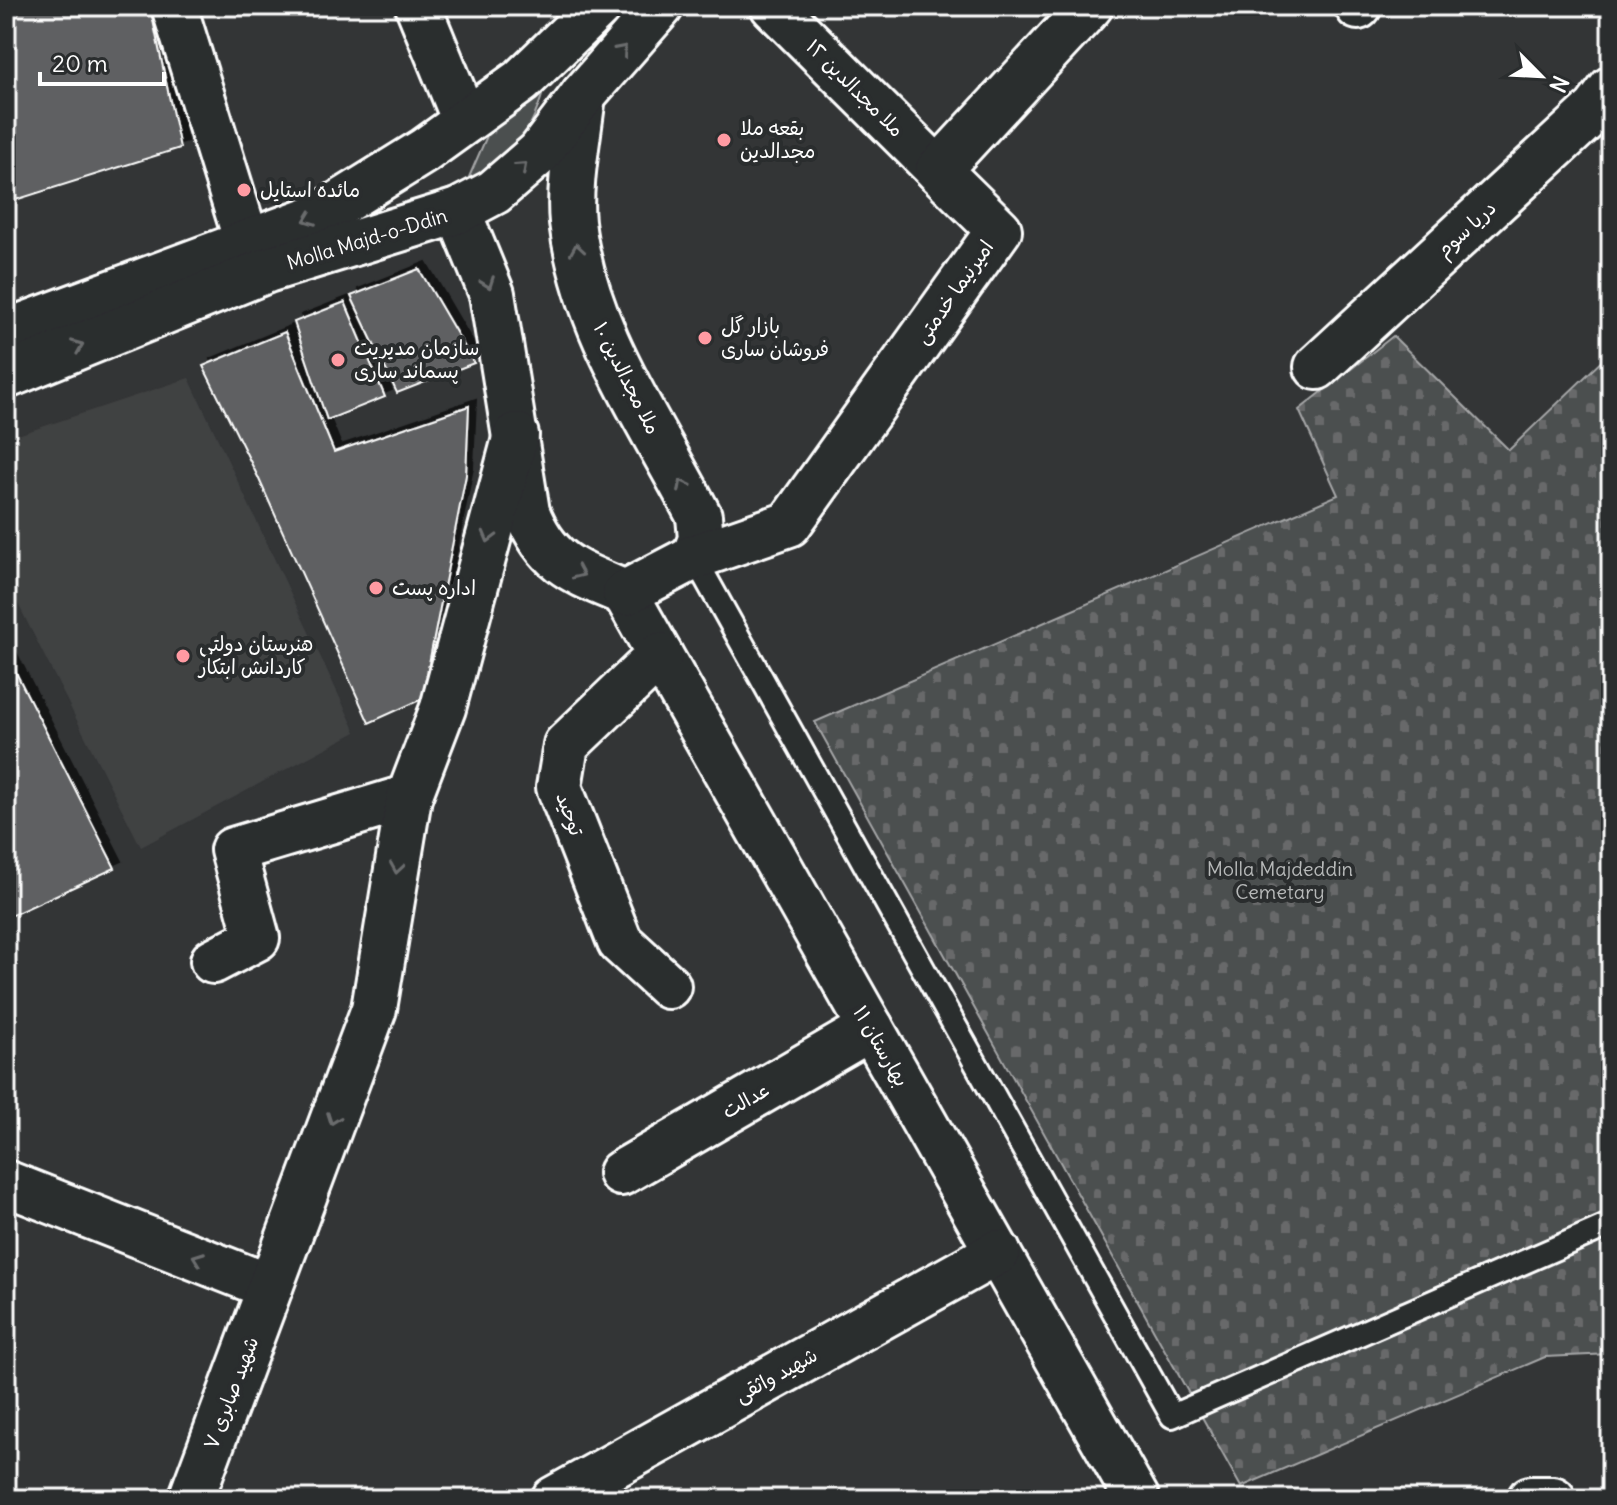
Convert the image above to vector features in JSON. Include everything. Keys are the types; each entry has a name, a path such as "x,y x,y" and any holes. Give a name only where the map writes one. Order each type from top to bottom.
{"street":[{"path":"174,6 247,242"},
{"name":"Molla Majd-o-Ddin","path":"6,332 321,215 424,151 521,81 599,6"},
{"name":"Molla Majd-o-Ddin","path":"6,376 267,270 458,211 494,192 539,153 583,95 661,6"},
{"name":"ملا مجدالدین ١٢","path":"773,6 938,170"},
{"path":"938,170 1090,6"},
{"path":"423,21 465,121"},
{"name":"دریا سوم","path":"1317,367 1596,109 1611,89"},
{"name":"ملا مجدالدین ١٠","path":"583,95 572,218 580,271 599,330 699,516 701,539 694,557"},
{"path":"424,151 458,211 492,294 527,512 537,537 566,568 625,593 694,557"},
{"name":"امیرنیما خدمتی","path":"694,557 789,524 999,230 938,170"},
{"name":"شهید صابری ٧","path":"191,1499 374,1009 409,797 443,708 516,435"},
{"name":"بهارستان ۱۱","path":"625,593 1137,1499"},
{"name":"توحید","path":"660,655 566,745 559,787 620,942 668,986"},
{"path":"213,961 257,938 233,850 409,797"},
{"name":"عدالت","path":"621,1173 871,1028"},
{"path":"6,1183 270,1287"},
{"name":"شهید واثقی","path":"554,1499 998,1252"},
{"path":"1530,1499 1553,1499"}],"lane":[{"path":"694,557 1172,1416 1611,1224"}],"shaded area":[{"name":"هنرستان دولتی کاردانش ابتکار","path":"189,378 356,732 141,847 6,580 6,439"}],"green space":[{"path":"546,80 535,115 519,142 496,164 466,184 493,122"},
{"name":"Molla Majdeddin Cemetary","path":"1393,336 1509,450 1611,352 1611,1354 1545,1357 1241,1487 815,722 1338,495 1299,410"}],"building":[{"path":"6,6 150,6 180,148 6,203"},
{"path":"419,269 474,363 397,393 351,296"},
{"name":"سازمان مدیریت پسماند ساری","path":"345,302 385,397 327,420 294,322"},
{"name":"اداره پست","path":"285,332 334,452 469,406 466,475 422,699 369,723 258,477 203,366"},
{"path":"6,653 115,868 6,918"}],"place":[{"name":"بقعه ملا مجدالدين","path":"724,140"},
{"name":"مائده استایل","path":"244,190"},
{"name":"بازار گل فروشان ساری","path":"705,338"},
{"name":"سازمان مدیریت پسماند ساری","path":"338,360"},
{"name":"اداره پست","path":"376,588"},
{"name":"هنرستان دولتی کاردانش ابتکار","path":"183,656"}]}
